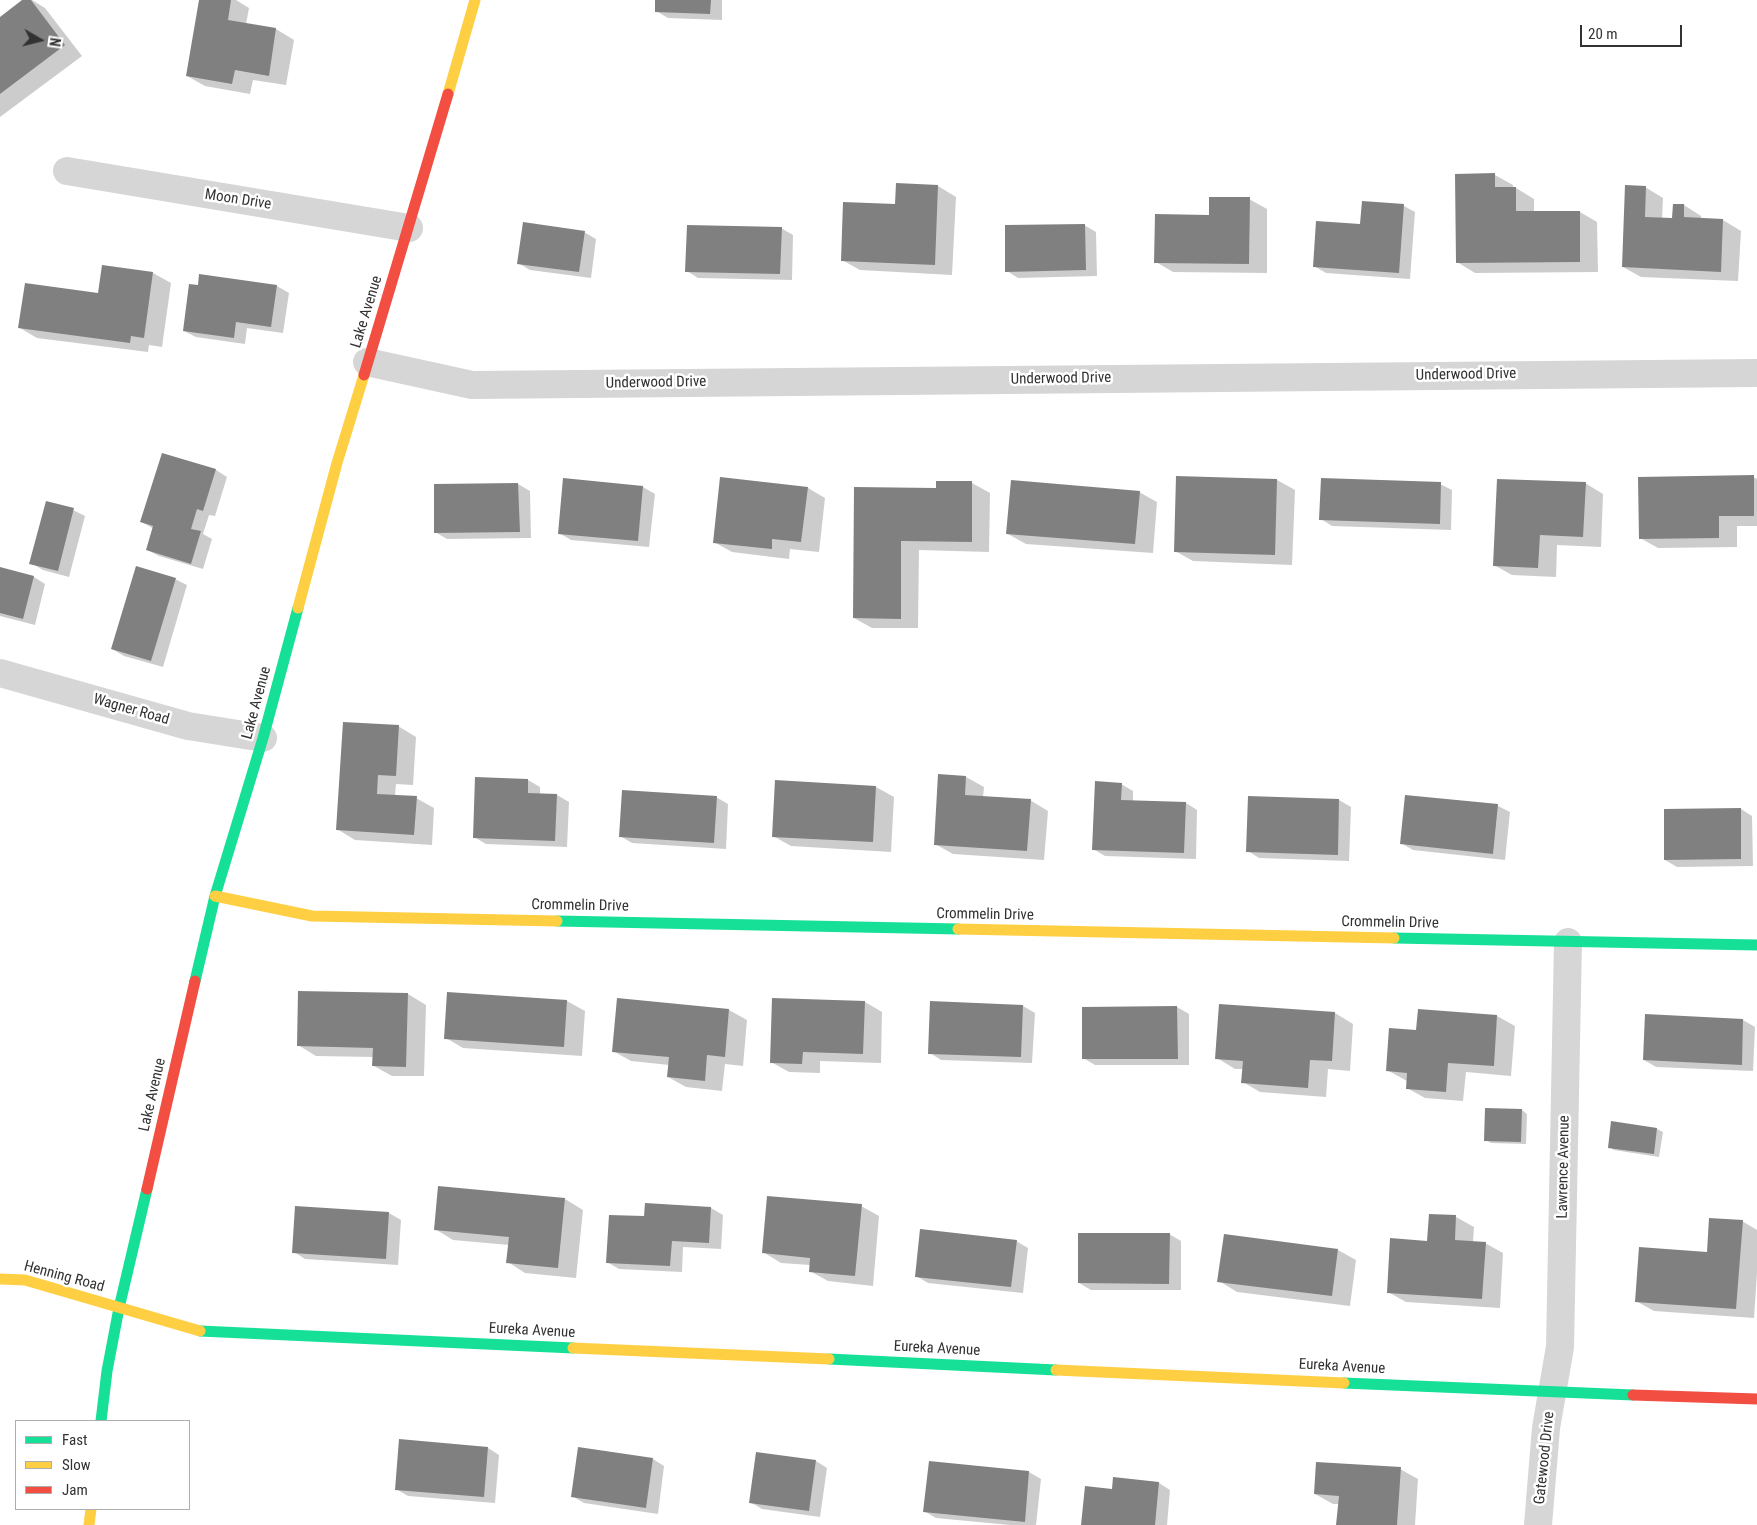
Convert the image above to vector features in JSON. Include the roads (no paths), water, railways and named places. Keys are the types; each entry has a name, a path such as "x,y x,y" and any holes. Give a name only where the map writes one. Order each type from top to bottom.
{"street":[{"name":"Lake Avenue","path":"101,1420 107,1371 119,1308 215,896 263,738 337,463 409,228 475,0"},
{"name":"Moon Drive","path":"67,171 409,228"},
{"name":"Underwood Drive","path":"367,362 472,384 1757,372"},
{"name":"Wagner Road","path":"0,673 188,726 263,738"},
{"name":"Crommelin Drive","path":"215,896 312,916 1757,945"},
{"name":"Lawrence Avenue","path":"1552,1392 1560,1348 1568,942"},
{"name":"Henning Road","path":"0,1278 25,1280 119,1308"},
{"name":"Eureka Avenue","path":"119,1308 199,1332 1552,1392 1757,1399"},
{"name":"Gatewood Drive","path":"1538,1525 1546,1428 1552,1392"},
{"path":"89,1525 91,1510"}]}
